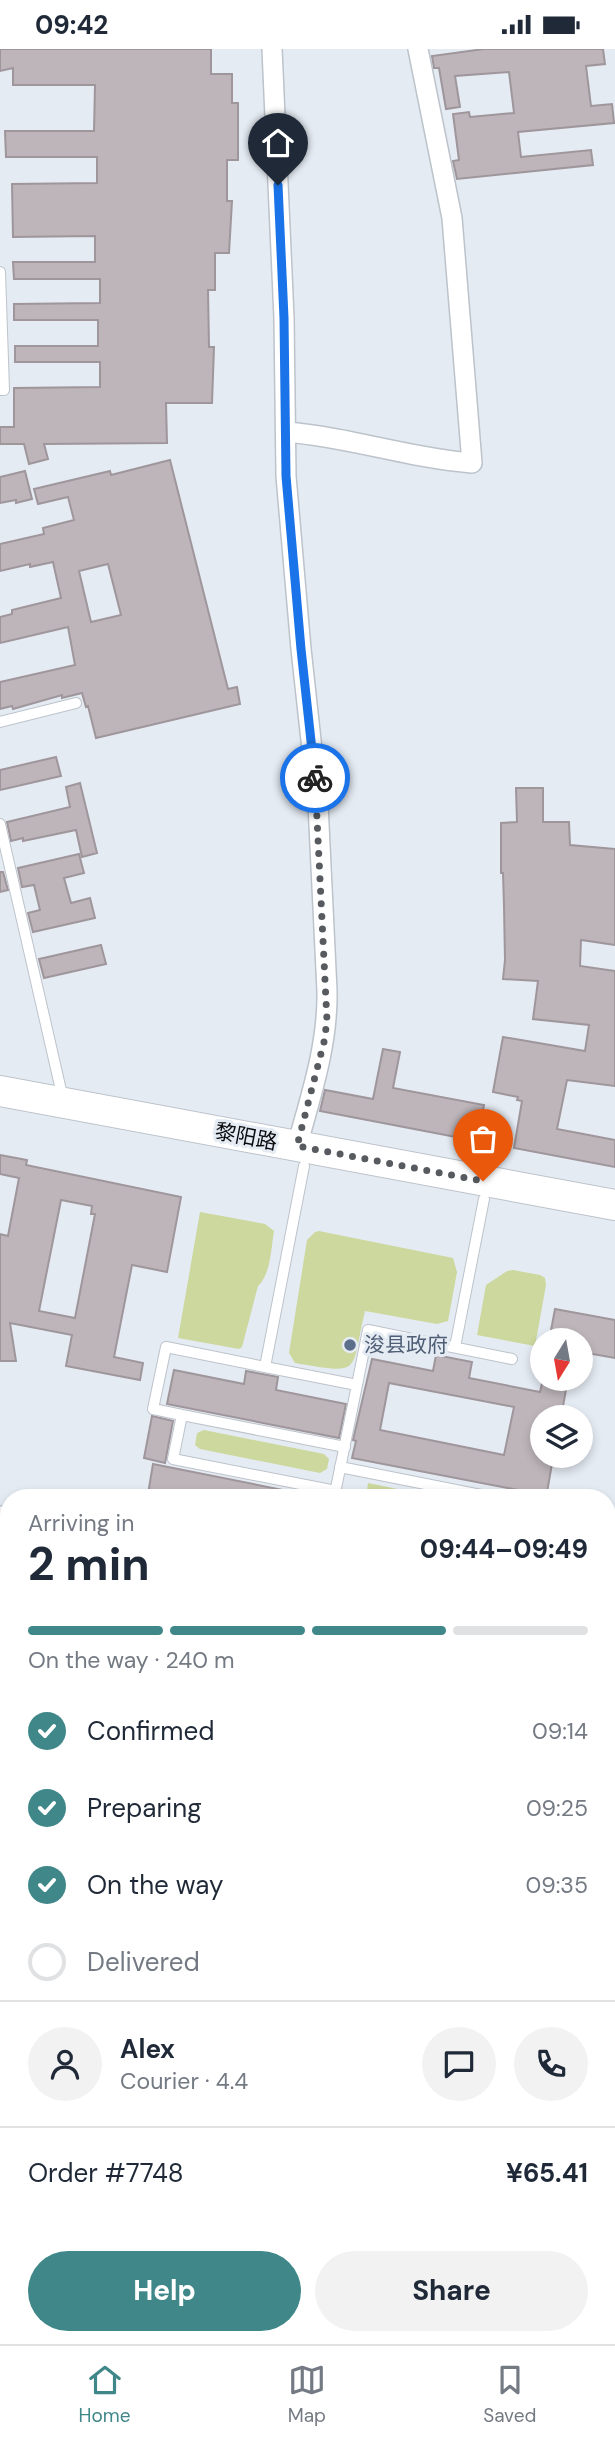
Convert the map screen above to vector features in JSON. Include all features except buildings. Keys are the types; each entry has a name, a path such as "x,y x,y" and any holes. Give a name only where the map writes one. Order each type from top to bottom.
{"main road":[{"name":"黎阳路","path":"0,1091 64,1103 484,1199 615,1223"},
{"name":"黎阳路","path":"0,1109 615,1205"}],"street":[{"path":"272,49 284,318 286,476 318,804 327,1021 301,1156"},
{"path":"286,432 325,435 434,460 472,463 452,218 418,49"}],"lane":[{"path":"0,272 4,390 0,390"},
{"path":"0,722 76,703"},
{"path":"0,824 64,1103"},
{"path":"265,1367 301,1156"},
{"path":"454,1347 484,1199"},
{"path":"336,1489 368,1330 512,1359"},
{"path":"345,1447 153,1409 166,1347 357,1385"},
{"path":"182,1415 173,1459 308,1489"},
{"path":"341,1467 451,1489"}],"green space":[{"path":"200,1212 265,1224 274,1231 266,1275 258,1286 242,1347 239,1349 178,1338"},
{"path":"319,1231 453,1258 457,1272 448,1321 437,1324 365,1311 350,1365 333,1369 295,1363 289,1353 307,1240"},
{"path":"507,1271 545,1278 538,1328 530,1328 530,1345 477,1335 486,1285"},
{"path":"204,1430 324,1454 329,1459 327,1469 320,1473 200,1449 195,1445 197,1433"},
{"path":"368,1483 398,1489 367,1489"}],"way so far":[{"path":"315,778 327,1021 297,1146 483,1181"}],"place":[{"name":"浚县政府","path":"350,1345"}],"route":[{"path":"278,185 284,318 286,476 315,778"}]}
